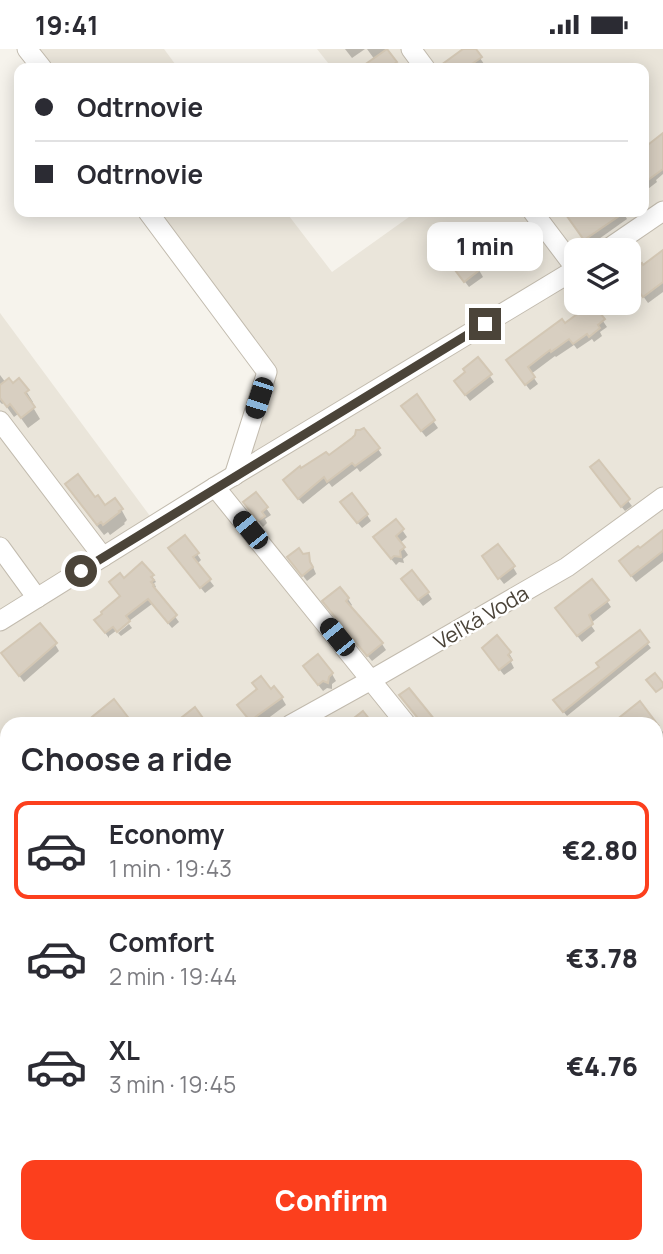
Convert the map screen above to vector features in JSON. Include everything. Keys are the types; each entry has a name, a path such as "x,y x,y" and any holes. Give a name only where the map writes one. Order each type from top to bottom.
{"street":[{"path":"624,238 663,211"},
{"path":"152,217 267,372 234,476"},
{"path":"537,217 564,253"},
{"path":"0,621 215,487 564,276"},
{"path":"0,421 103,557"},
{"path":"215,487 401,717"},
{"name":"Veľká Voda","path":"304,717 567,567 663,497"},
{"path":"0,547 37,598"}],"shaded area":[{"path":"20,49 164,49 174,63 30,63"},
{"path":"317,49 663,49 663,717 0,717 0,313 150,516 233,470 261,370 146,217 290,217 332,272 409,217 649,217 649,63 328,63"}],"building":[{"path":"387,49 397,62 396,63 367,63"},
{"path":"463,49 476,49 482,57 473,63 444,63"},
{"path":"663,133 663,169 649,179 649,144"},
{"path":"568,217 618,217 587,238 583,238"},
{"path":"463,245 481,269 464,282 446,258"},
{"path":"663,250 663,282 643,297 641,264 643,265"},
{"path":"576,315 602,315 605,319 598,325 600,328 589,337 587,334 573,344 569,339 528,367 535,377 525,385 506,360 562,319 565,323"},
{"path":"478,357 492,374 465,395 454,381 465,372 463,369"},
{"path":"9,378 13,383 19,378 29,390 25,393 35,407 21,418 10,404 7,407 0,398 0,385"},
{"path":"417,394 435,420 421,431 401,406"},
{"path":"364,428 380,448 355,466 352,463 327,482 324,477 298,499 283,480 300,466 301,468 326,452 329,455 352,438 356,430"},
{"path":"599,460 630,499 621,507 590,467"},
{"path":"78,474 95,497 98,495 105,505 115,498 123,509 103,525 101,522 97,525 65,484"},
{"path":"256,492 268,507 262,512 265,516 258,521 243,502"},
{"path":"352,493 368,514 357,523 340,502"},
{"path":"396,519 404,529 396,536 405,547 400,551 401,557 394,556 391,559 373,537"},
{"path":"663,530 663,551 631,576 619,561"},
{"path":"185,535 199,553 193,557 211,579 200,588 168,548"},
{"path":"498,544 515,566 498,579 482,556"},
{"path":"299,548 303,554 309,553 313,567 302,576 287,557"},
{"path":"142,562 154,575 151,577 154,580 151,582 153,586 177,615 168,623 148,599 126,616 130,621 117,632 113,627 105,633 94,620 120,596 109,582 120,573 124,578"},
{"path":"412,570 429,592 418,600 401,579"},
{"path":"592,579 609,600 589,615 593,624 577,636 555,608"},
{"path":"340,587 349,598 346,601 383,643 367,656 322,601"},
{"path":"40,623 57,643 19,676 1,653"},
{"path":"640,630 649,642 563,712 553,700 599,667 596,663"},
{"path":"497,635 511,652 508,655 512,660 499,670 482,648"},
{"path":"318,654 333,673 328,683 323,681 318,685 303,666"},
{"path":"655,673 663,683 663,687 656,692 646,680"},
{"path":"261,676 271,689 274,686 283,697 256,717 247,717 237,705 257,689 252,683"},
{"path":"409,688 433,717 417,717 399,695"},
{"path":"114,699 128,717 92,717"},
{"path":"640,701 652,717 620,717"},
{"path":"195,707 202,717 182,717"},
{"path":"363,711 368,717 355,717"}],"route":[{"path":"81,571 485,324"}]}
